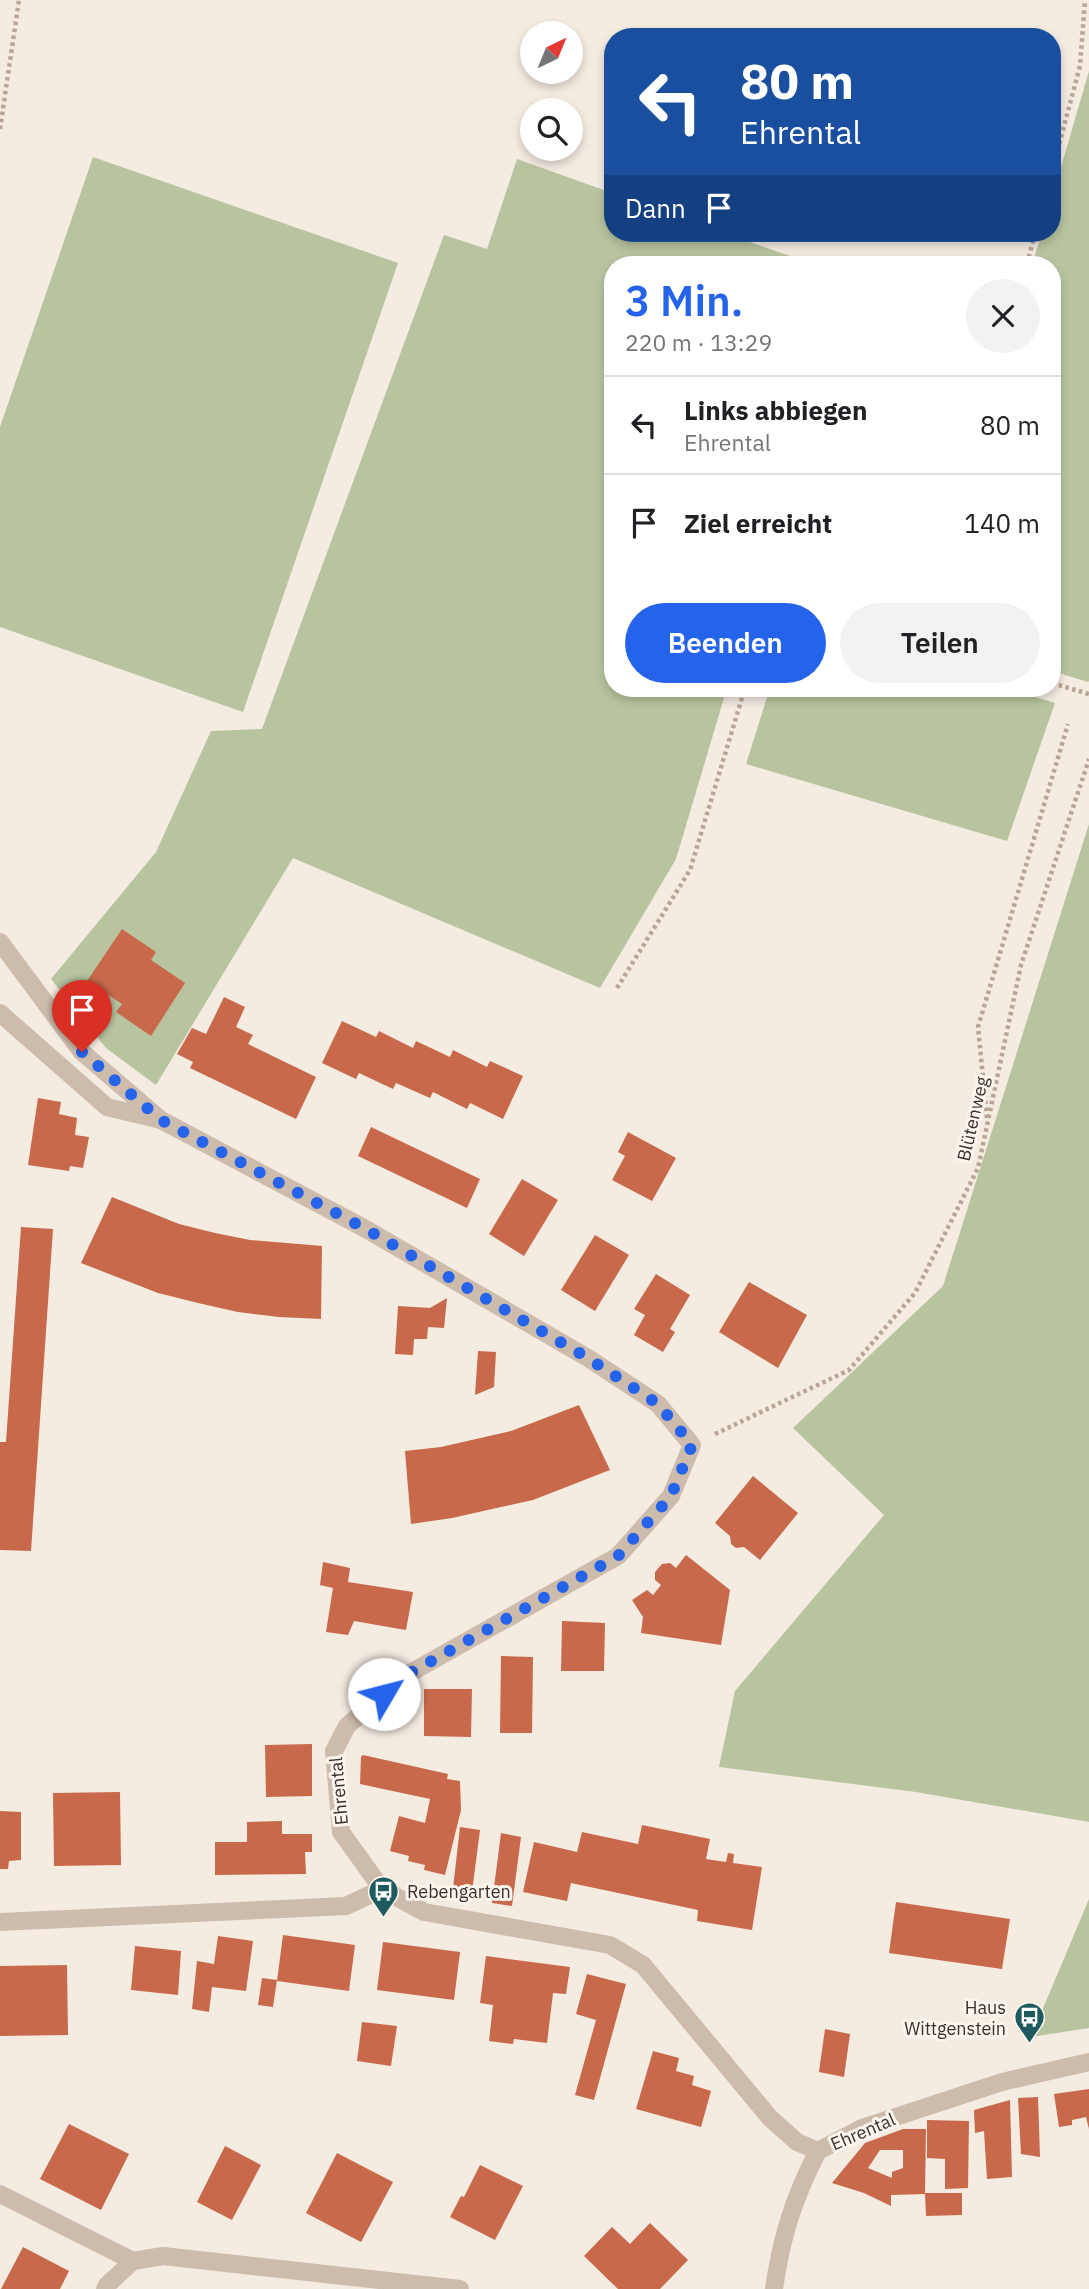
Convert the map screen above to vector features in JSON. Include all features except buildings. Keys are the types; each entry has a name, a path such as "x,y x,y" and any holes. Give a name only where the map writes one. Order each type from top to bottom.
{"street":[{"path":"0,942 82,1052 161,1120 364,1228 588,1358 658,1404 692,1445"},
{"path":"0,1013 107,1107 161,1120"},
{"name":"Ehrental","path":"692,1445 671,1496 618,1556 403,1677 346,1726 334,1751 341,1832 382,1889 424,1913 610,1945 643,1965 769,2118 797,2142 818,2151 862,2129 990,2085 1089,2061"},
{"path":"0,1922 346,1906 382,1889"},
{"path":"774,2289 779,2257 799,2189 818,2151"},
{"path":"0,2194 132,2261"},
{"path":"105,2289 132,2261 163,2256 460,2289"}],"path":[{"path":"0,130 19,0"},
{"path":"1061,137 1080,66 1085,0"},
{"path":"1061,686 1089,694"},
{"path":"617,988 690,870 742,697"},
{"path":"987,1122 978,1027 1068,724"},
{"name":"Blütenweg","path":"692,1445 849,1370 915,1293 978,1168 1021,965 1089,759"}],"green space":[{"path":"1089,71 1088,682 1061,674 1061,256 1035,256 1039,242 1061,242 1061,167"},
{"path":"93,157 398,263 243,712 0,627 0,427"},
{"path":"517,159 604,190 604,242 750,242 790,256 604,256 604,697 724,697 676,859 600,988 293,858 156,1085 106,1048 51,979 156,852 211,731 262,729 444,235 487,249"},
{"path":"767,697 1035,697 1055,703 1007,841 746,764"},
{"path":"1089,824 1089,1822 916,1792 719,1767 735,1691 884,1515 793,1428 943,1286"},
{"path":"1089,1899 1089,2028 1031,2037"}],"place":[{"name":"Rebengarten","path":"384,1919"},
{"name":"Haus Wittgenstein","path":"1029,2045"}],"route":[{"path":"82,1052 161,1120 364,1228 588,1358 658,1404 692,1445 671,1496 618,1556 403,1677 384,1694"}]}
